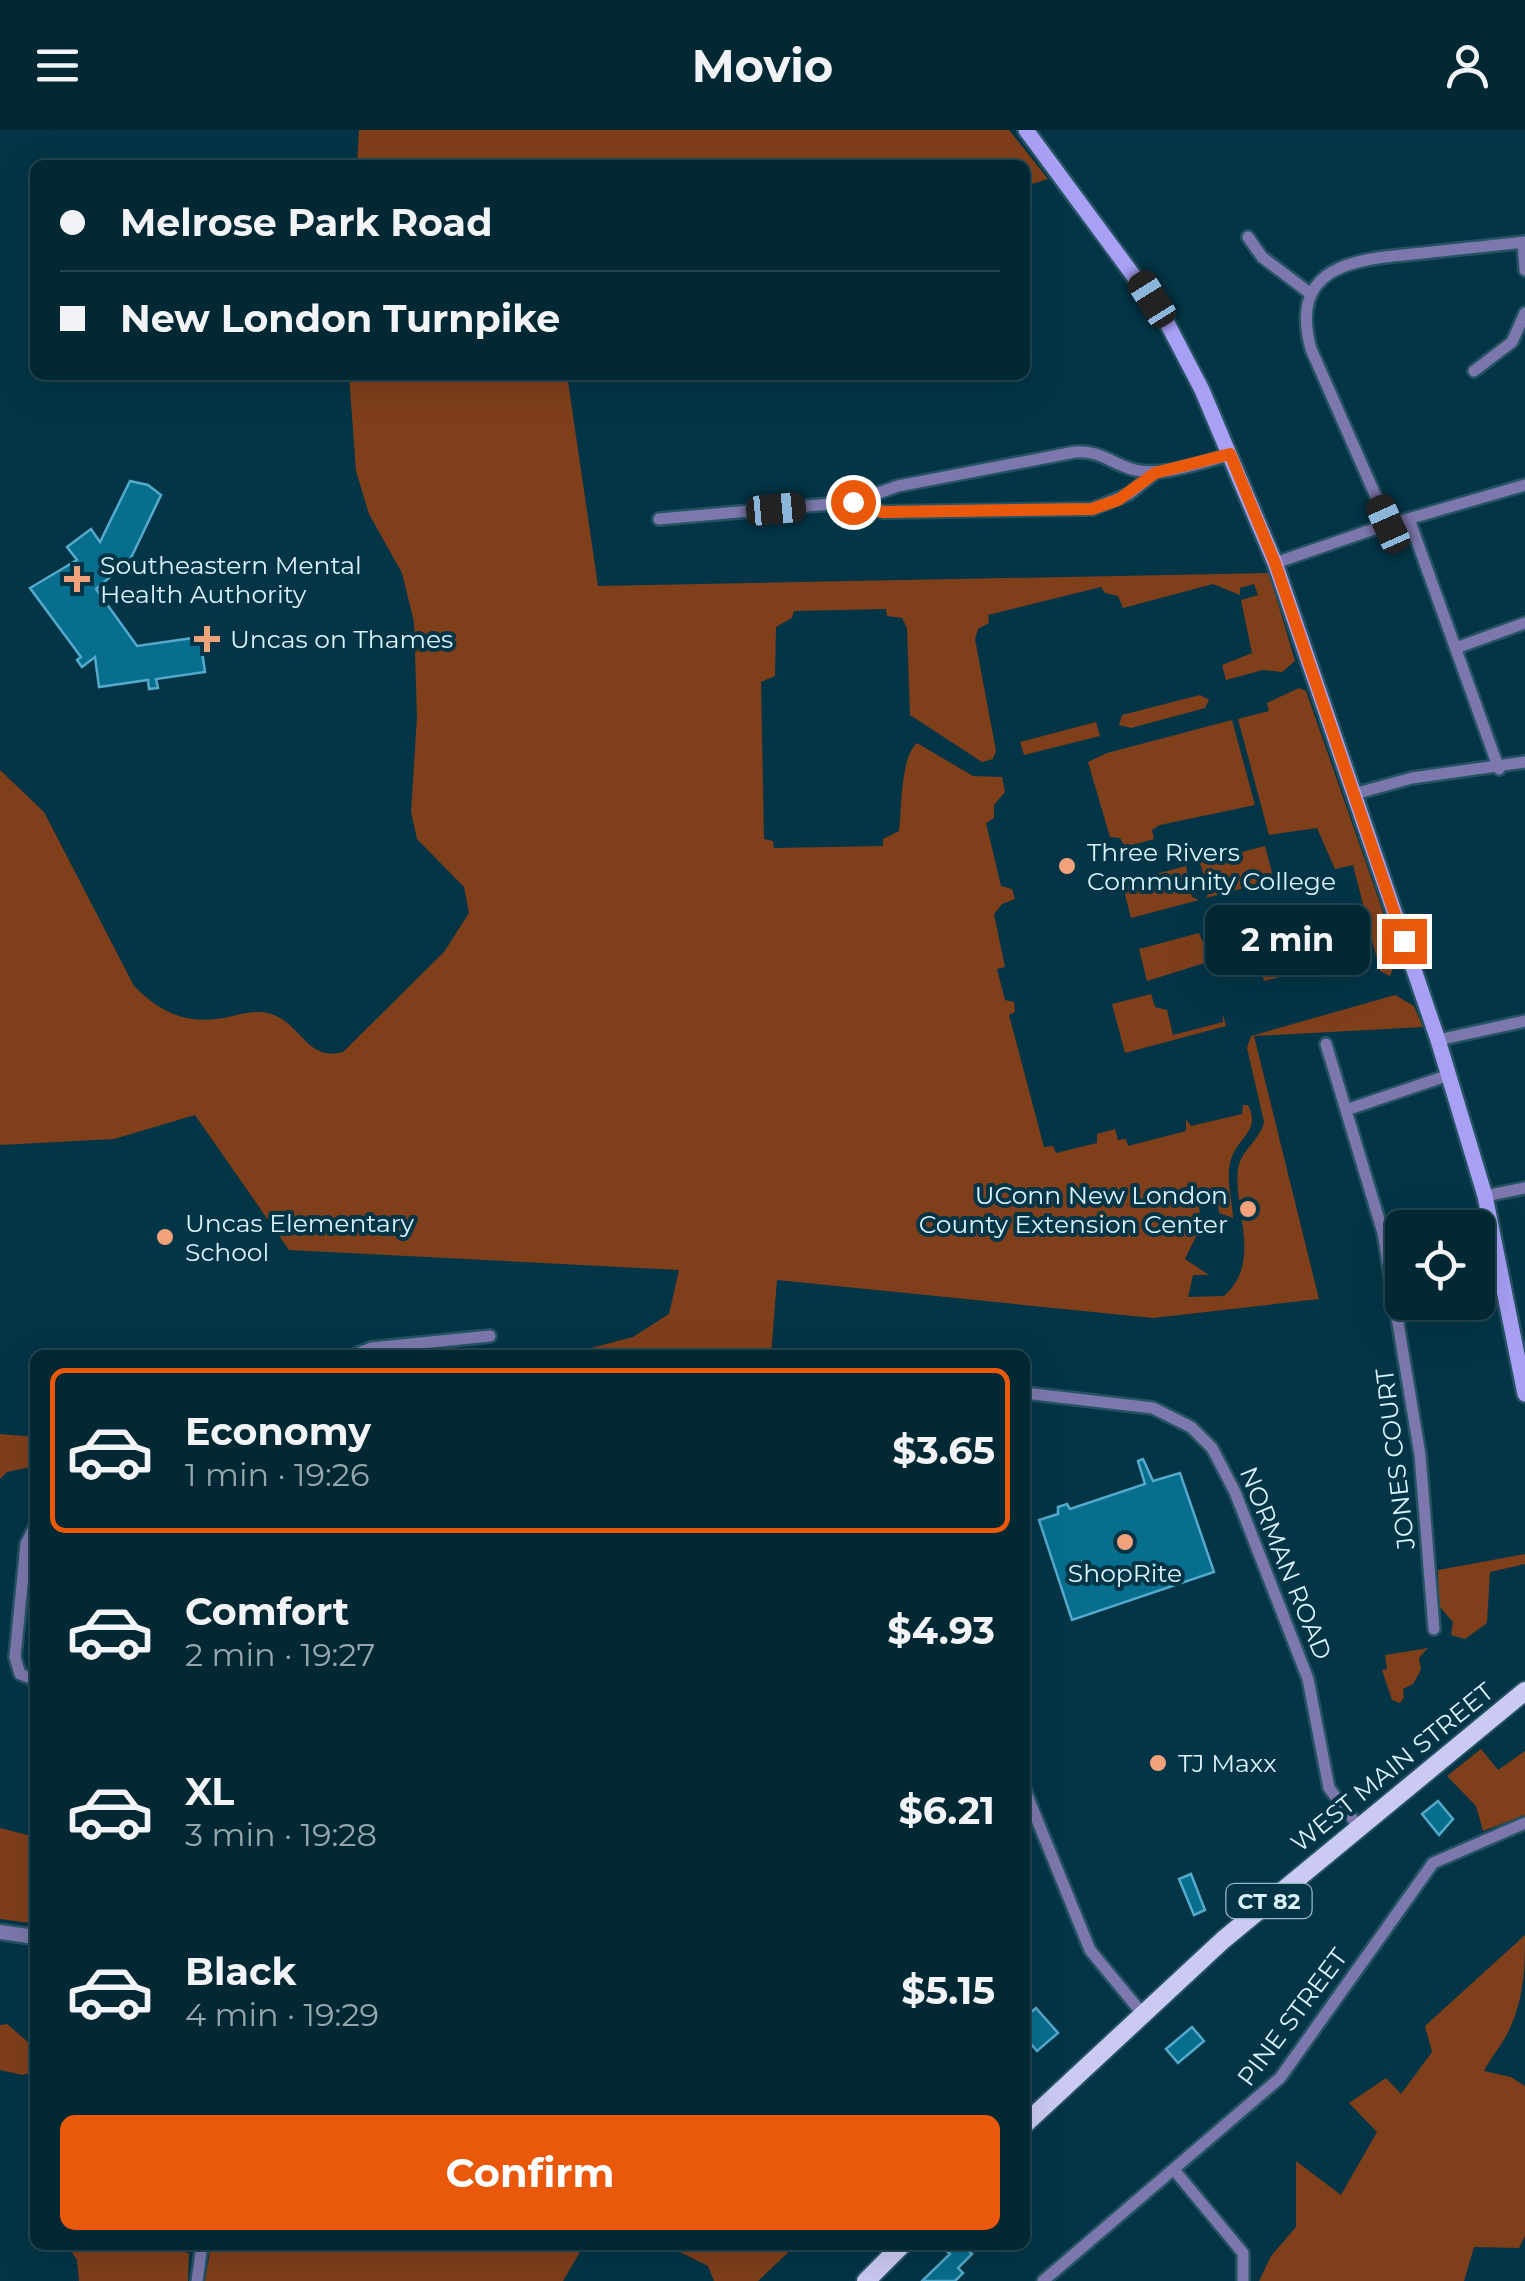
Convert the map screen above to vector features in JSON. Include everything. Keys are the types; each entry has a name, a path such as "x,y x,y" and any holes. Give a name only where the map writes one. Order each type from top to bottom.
{"main road":[{"path":"1026,130 1164,317 1230,454 1275,563 1449,1075 1485,1196 1525,1394"},
{"name":"WEST MAIN STREET","path":"1030,2119 1141,2012 1358,1826 1525,1691"},
{"path":"866,2281 897,2250"}],"street":[{"path":"1248,237 1262,258 1311,294"},
{"path":"1388,524 1310,345 1306,314 1311,294 1329,272 1358,260 1524,243 1525,270"},
{"path":"1474,371 1512,342 1525,314"},
{"path":"660,519 853,502 898,486 1082,452 1104,454 1131,469 1155,473"},
{"path":"853,502 883,512 1092,509 1118,500 1155,473 1230,454"},
{"path":"1275,563 1388,524 1525,485"},
{"path":"1409,518 1499,769"},
{"path":"1456,648 1525,623"},
{"path":"1354,794 1418,777 1499,769 1525,762"},
{"path":"1438,1040 1525,1020"},
{"name":"JONES COURT","path":"1326,1044 1384,1233 1424,1492 1434,1630"},
{"path":"1346,1110 1449,1075"},
{"path":"1485,1196 1525,1188"},
{"path":"366,1350 490,1336"},
{"name":"NORMAN ROAD","path":"1030,1394 1153,1408 1191,1427 1212,1448 1228,1476 1306,1672 1329,1788 1358,1826"},
{"path":"30,1536 15,1658 20,1674 30,1678"},
{"path":"1030,1802 1088,1945 1141,2012"},
{"name":"PINE STREET","path":"1043,2281 1280,2078 1433,1863 1525,1823"},
{"path":"0,1932 30,1936"},
{"path":"1175,2171 1243,2253 1242,2281"},
{"path":"198,2281 201,2250"}],"shaded area":[{"path":"359,130 1009,130 1048,179 1030,184 1030,160 357,160"},
{"path":"349,380 568,380 598,586 1269,573 1295,661 1282,672 1263,670 1226,680 1222,665 1252,653 1241,600 1258,595 1254,584 1240,588 1240,595 1213,584 1123,608 1118,596 1105,593 1101,587 988,615 989,623 978,629 975,639 996,751 993,759 982,762 910,715 907,628 902,618 887,616 886,609 794,611 792,618 776,627 775,676 761,682 764,839 773,841 774,848 883,846 883,839 899,831 907,760 917,743 973,776 1002,777 1005,792 994,805 994,818 986,823 1001,886 1012,889 1015,899 1002,904 994,914 1005,967 997,969 1005,1000 1014,1002 1015,1012 1009,1015 1044,1147 1053,1146 1056,1153 1097,1143 1097,1134 1115,1129 1118,1140 1126,1139 1128,1146 1186,1131 1186,1119 1191,1126 1242,1114 1243,1105 1248,1105 1251,1113 1251,1126 1230,1161 1233,1218 1219,1213 1217,1194 1198,1196 1201,1226 1185,1259 1209,1275 1193,1275 1188,1297 1224,1296 1242,1268 1244,1235 1238,1169 1264,1122 1247,1048 1251,1036 1395,995 1414,1006 1423,1027 1254,1036 1319,1299 1153,1318 777,1280 771,1350 588,1350 633,1337 669,1314 679,1270 289,1250 195,1115 114,1139 0,1145 0,770 44,812 134,986 156,1005 179,1016 204,1020 266,1013 290,1025 321,1052 343,1052 444,952 469,913 464,887 417,839 411,812 417,717 414,622 402,573 369,514 356,471"},
{"path":"1299,688 1306,691 1398,955 1390,976 1380,971 1353,865 1335,869 1317,828 1269,835 1238,719 1269,711 1267,703"},
{"path":"1200,695 1209,700 1205,708 1131,728 1119,725 1122,715"},
{"path":"1232,720 1255,805 1160,825 1152,830 1154,839 1125,847 1120,838 1110,837 1088,762 1107,753"},
{"path":"1096,722 1100,736 1024,755 1020,742"},
{"path":"1265,846 1274,880 1206,898 1209,892 1200,863"},
{"path":"1186,866 1192,897 1199,900 1131,918 1122,883"},
{"path":"1237,928 1273,929 1292,974 1264,981 1253,940 1240,942"},
{"path":"1199,933 1211,961 1147,981 1139,949"},
{"path":"1151,994 1155,1007 1167,1010 1173,1035 1223,1022 1223,1014 1226,1026 1125,1053 1112,1004"},
{"path":"0,1434 30,1437 30,1467 7,1472 0,1479"},
{"path":"1525,1554 1525,1564 1490,1572 1487,1623 1465,1639 1451,1635 1453,1622 1439,1606 1438,1570"},
{"path":"1428,1648 1419,1658 1421,1670 1413,1684 1403,1689 1404,1698 1400,1703 1392,1700 1382,1670 1387,1669 1385,1655"},
{"path":"1481,1749 1498,1770 1525,1751 1525,1815 1483,1831 1476,1806 1447,1776"},
{"path":"0,1828 30,1836 30,1923 0,1919"},
{"path":"1525,1935 1518,2006 1484,2071 1511,2077 1525,2086 1525,2236 1519,2248 1474,2247 1464,2281 1259,2281 1271,2256 1296,2227 1296,2161 1341,2195 1377,2132 1349,2103 1386,2078 1401,2094 1432,2052 1425,2026"},
{"path":"7,2024 30,2044 30,2073 0,2070 0,2025"},
{"path":"70,2250 189,2253 188,2281 79,2281 77,2260"},
{"path":"210,2250 581,2250 563,2281 205,2281"},
{"path":"676,2250 791,2250 758,2281 714,2281 708,2266"}],"building":[{"name":"Southeastern Mental Health Authority","path":"130,481 148,485 161,495 130,560 96,589 137,646 200,637 205,672 156,679 158,688 149,689 148,680 99,687 95,657 82,667 77,660 81,657 30,588 77,560 67,547 91,529 100,542"},
{"name":"ShopRite","path":"1143,1459 1153,1481 1180,1473 1214,1572 1072,1620 1039,1520 1058,1514 1058,1507 1067,1504 1070,1509 1145,1484 1138,1461"},
{"path":"1438,1801 1453,1819 1439,1835 1422,1814"},
{"path":"1191,1874 1205,1910 1194,1915 1179,1879"},
{"path":"1036,2008 1058,2033 1037,2051 1030,2045 1030,2013"},
{"path":"1192,2027 1204,2041 1178,2063 1166,2049"},
{"path":"946,2250 968,2250 972,2254 958,2268 963,2273 955,2281 922,2281 950,2254"}],"place":[{"name":"Southeastern Mental Health Authority","path":"77,579"},
{"name":"Uncas on Thames","path":"207,639"},
{"name":"Three Rivers Community College","path":"1067,866"},
{"name":"UConn New London County Extension Center","path":"1248,1209"},
{"name":"Uncas Elementary School","path":"165,1237"},
{"name":"ShopRite","path":"1125,1542"},
{"name":"TJ Maxx","path":"1158,1763"}],"route":[{"path":"853,502 883,512 1092,509 1118,500 1155,473 1230,454 1275,563 1404,941"}]}
